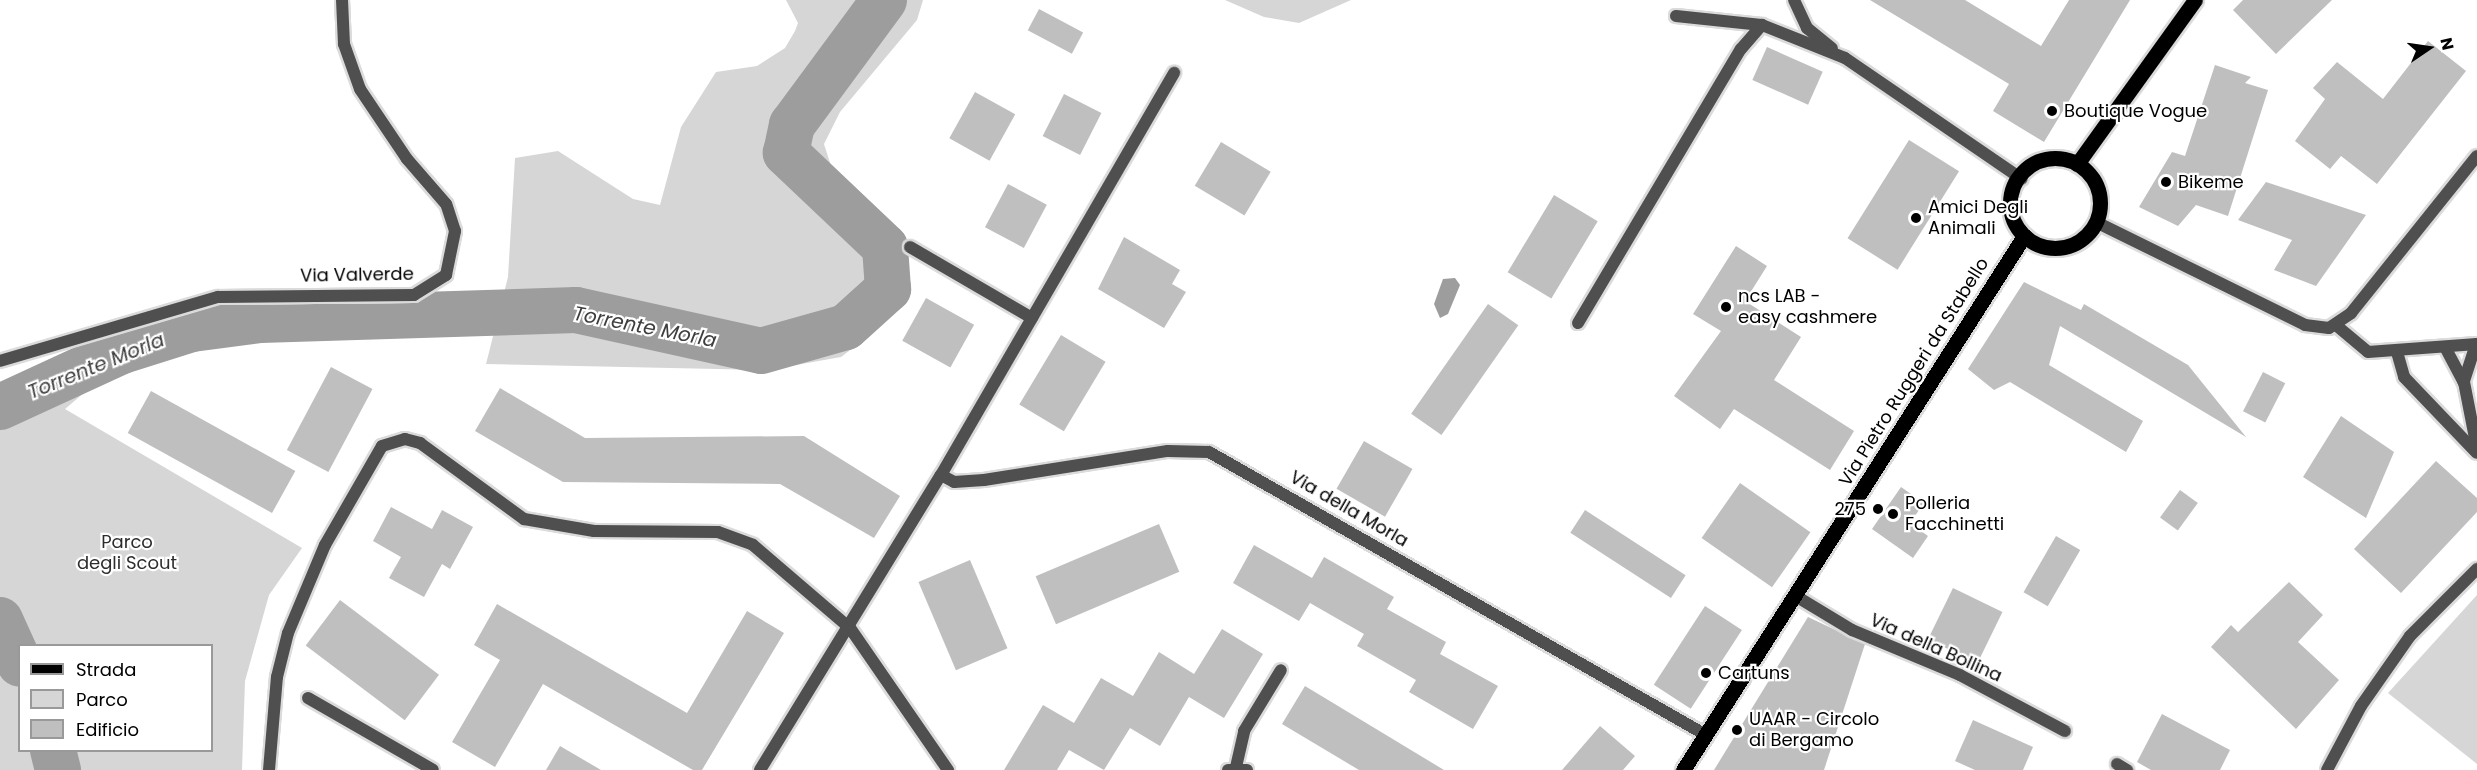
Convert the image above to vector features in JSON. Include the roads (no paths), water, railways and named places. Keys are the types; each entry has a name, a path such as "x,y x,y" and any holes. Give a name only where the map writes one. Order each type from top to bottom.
{"main road":[{"path":"2077,164 2195,0"},
{"path":"2039,160 2077,164 2097,187 2096,222 2087,236 2064,248 2038,246 2024,237 2009,204 2020,177 2039,160"},
{"name":"Via Pietro Ruggeri da Stabello","path":"1683,770 2024,237"}],"street":[{"name":"Via Valverde","path":"0,361 218,297 414,295 446,275 455,231 446,204 407,159 360,89 344,45 342,0"},
{"path":"1794,0 1807,28 1845,58 2020,177"},
{"path":"1676,16 1762,25 1845,58"},
{"path":"1578,323 1741,49 1762,25"},
{"path":"760,770 941,475 1174,73"},
{"path":"2337,326 2477,156"},
{"path":"2096,222 2305,325 2337,326 2368,352 2476,344 2464,382"},
{"path":"910,247 1032,318"},
{"path":"2445,347 2464,382 2477,448"},
{"path":"2397,351 2404,377 2477,453"},
{"path":"269,770 278,677 288,633 325,545 382,446 391,439 420,443 524,519 594,531 718,532 753,545 849,628 948,770"},
{"name":"Via della Morla","path":"941,475 954,482 984,480 1168,451 1209,452 1706,735"},
{"path":"2328,770 2361,706 2410,636 2477,569"},
{"name":"Via della Bollina","path":"1794,595 1852,630 1960,675 2066,731"},
{"path":"1237,769 1244,731 1281,670"},
{"path":"308,698 433,770"}],"waterway":[{"name":"Torrente Morla","path":"0,407 122,351 192,329 260,320 576,310 761,351 846,327 888,289 885,247 786,153 792,125 884,0"},
{"name":"Torrente Morla","path":"0,620 18,660"},
{"name":"Torrente Morla","path":"54,752 58,770"}],"place":[{"name":"Boutique Vogue","path":"2052,111"},
{"name":"Bikeme","path":"2166,182"},
{"name":"Amici Degli Animali","path":"1916,218"},
{"name":"ncs LAB - easy cashmere","path":"1726,307"},
{"name":"275","path":"1878,509"},
{"name":"Polleria Facchinetti","path":"1893,514"},
{"name":"Cartuns","path":"1706,673"},
{"name":"UAAR - Circolo di Bergamo","path":"1737,730"}],"park label":[{"name":"Parco degli Scout","path":"127,553"}]}
